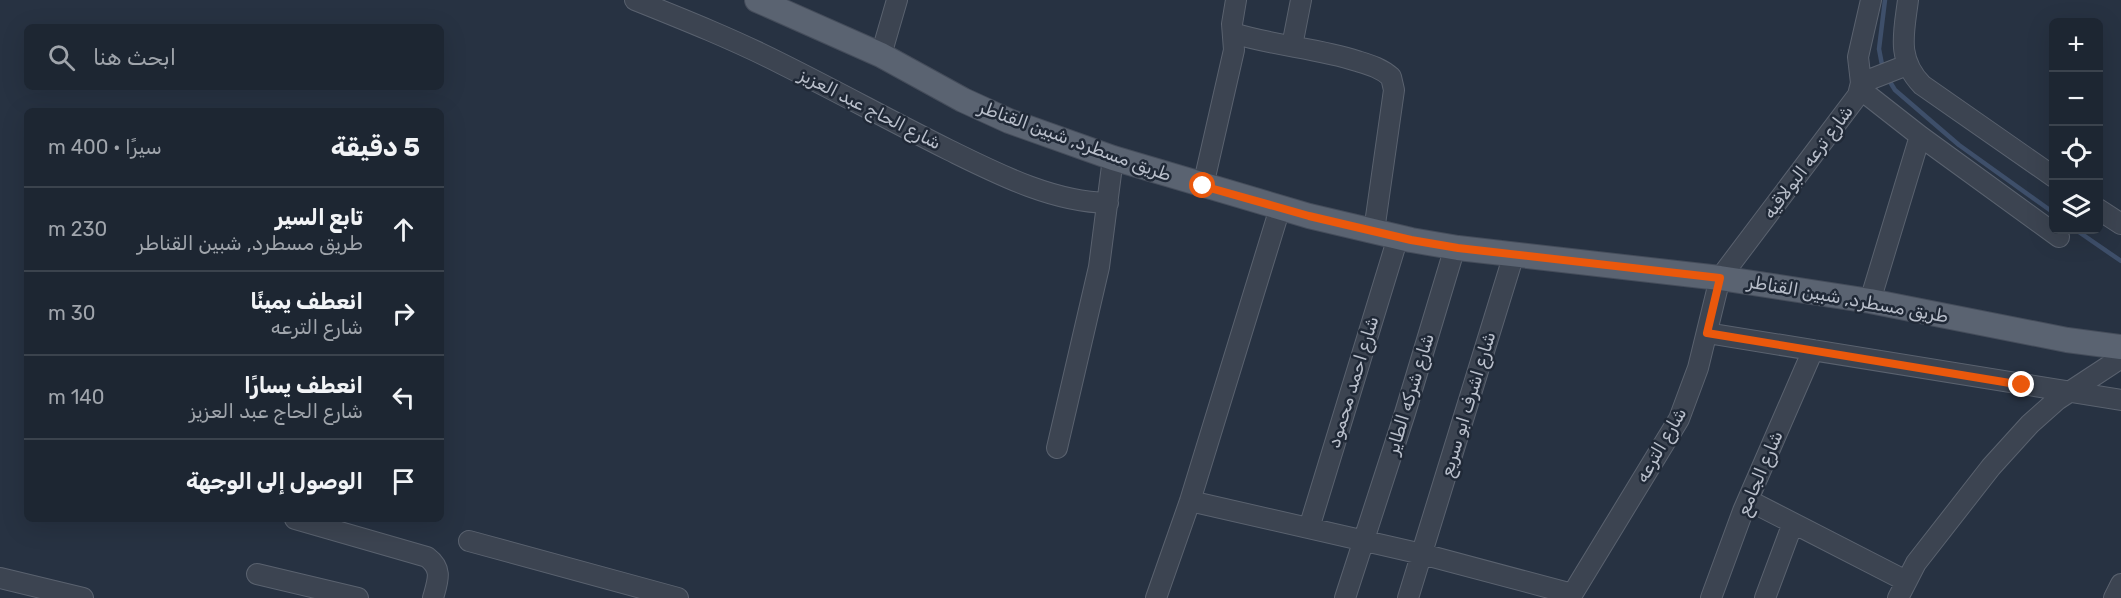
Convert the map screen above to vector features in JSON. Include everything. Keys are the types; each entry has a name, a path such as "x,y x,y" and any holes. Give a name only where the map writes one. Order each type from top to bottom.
{"main road":[{"name":"طريق مسطرد, شبين القناطر","path":"756,0 880,55 963,100 1000,117 1113,163 1280,208 1398,237 1455,247 1718,285 1870,301 2067,340 2121,347"}],"street":[{"name":"شارع الحاج عبد العزيز","path":"635,0 782,63 989,170 1072,200 1088,203 1108,198"},
{"path":"880,55 897,0"},
{"path":"1203,186 1234,50 1233,14 1236,0"},
{"path":"1292,46 1301,0"},
{"name":"شارع ترعه البولاقيه","path":"1718,285 1854,103 1864,84 1858,57 1871,0"},
{"path":"1908,0 1903,67 1922,85 2049,174"},
{"path":"1233,33 1250,39 1336,54 1379,69 1391,77 1394,90 1374,231"},
{"path":"1903,67 1864,84 1920,136 2059,237"},
{"path":"1870,301 1920,136"},
{"path":"1057,448 1099,267 1113,163"},
{"path":"1156,598 1190,501 1280,208"},
{"path":"2103,212 2121,225"},
{"name":"شارع احمد محمود","path":"1309,528 1398,237"},
{"name":"شارع شركه الطاير","path":"1345,598 1405,413 1455,247"},
{"name":"شارع اشرف ابو سريع","path":"1408,598 1514,254"},
{"name":"شارع الترعه","path":"1571,596 1679,419 1698,368 1718,285"},
{"path":"1708,326 1813,350 2121,400"},
{"name":"شارع الجامع","path":"1711,598 1748,500 1813,350"},
{"path":"1748,500 1793,523 1902,589 1916,563 1991,467 2030,424 2069,391 2121,358"},
{"path":"1190,501 1422,554 1571,596"},
{"path":"305,522 427,557 435,563 439,575 434,598"},
{"path":"1765,598 1793,523"},
{"path":"469,540 678,598"},
{"path":"257,574 358,598"},
{"path":"3,579 18,598"},
{"path":"3,579 83,598"},
{"path":"2114,598 2121,584"}],"waterway":[{"path":"1883,70 1879,49 1885,0"},
{"path":"1887,77 1895,90 1959,145 2049,209"},
{"path":"2082,234 2121,261"}],"route":[{"path":"1203,186 1309,216 1411,240 1458,248 1720,278 1707,333 2022,385"}]}
